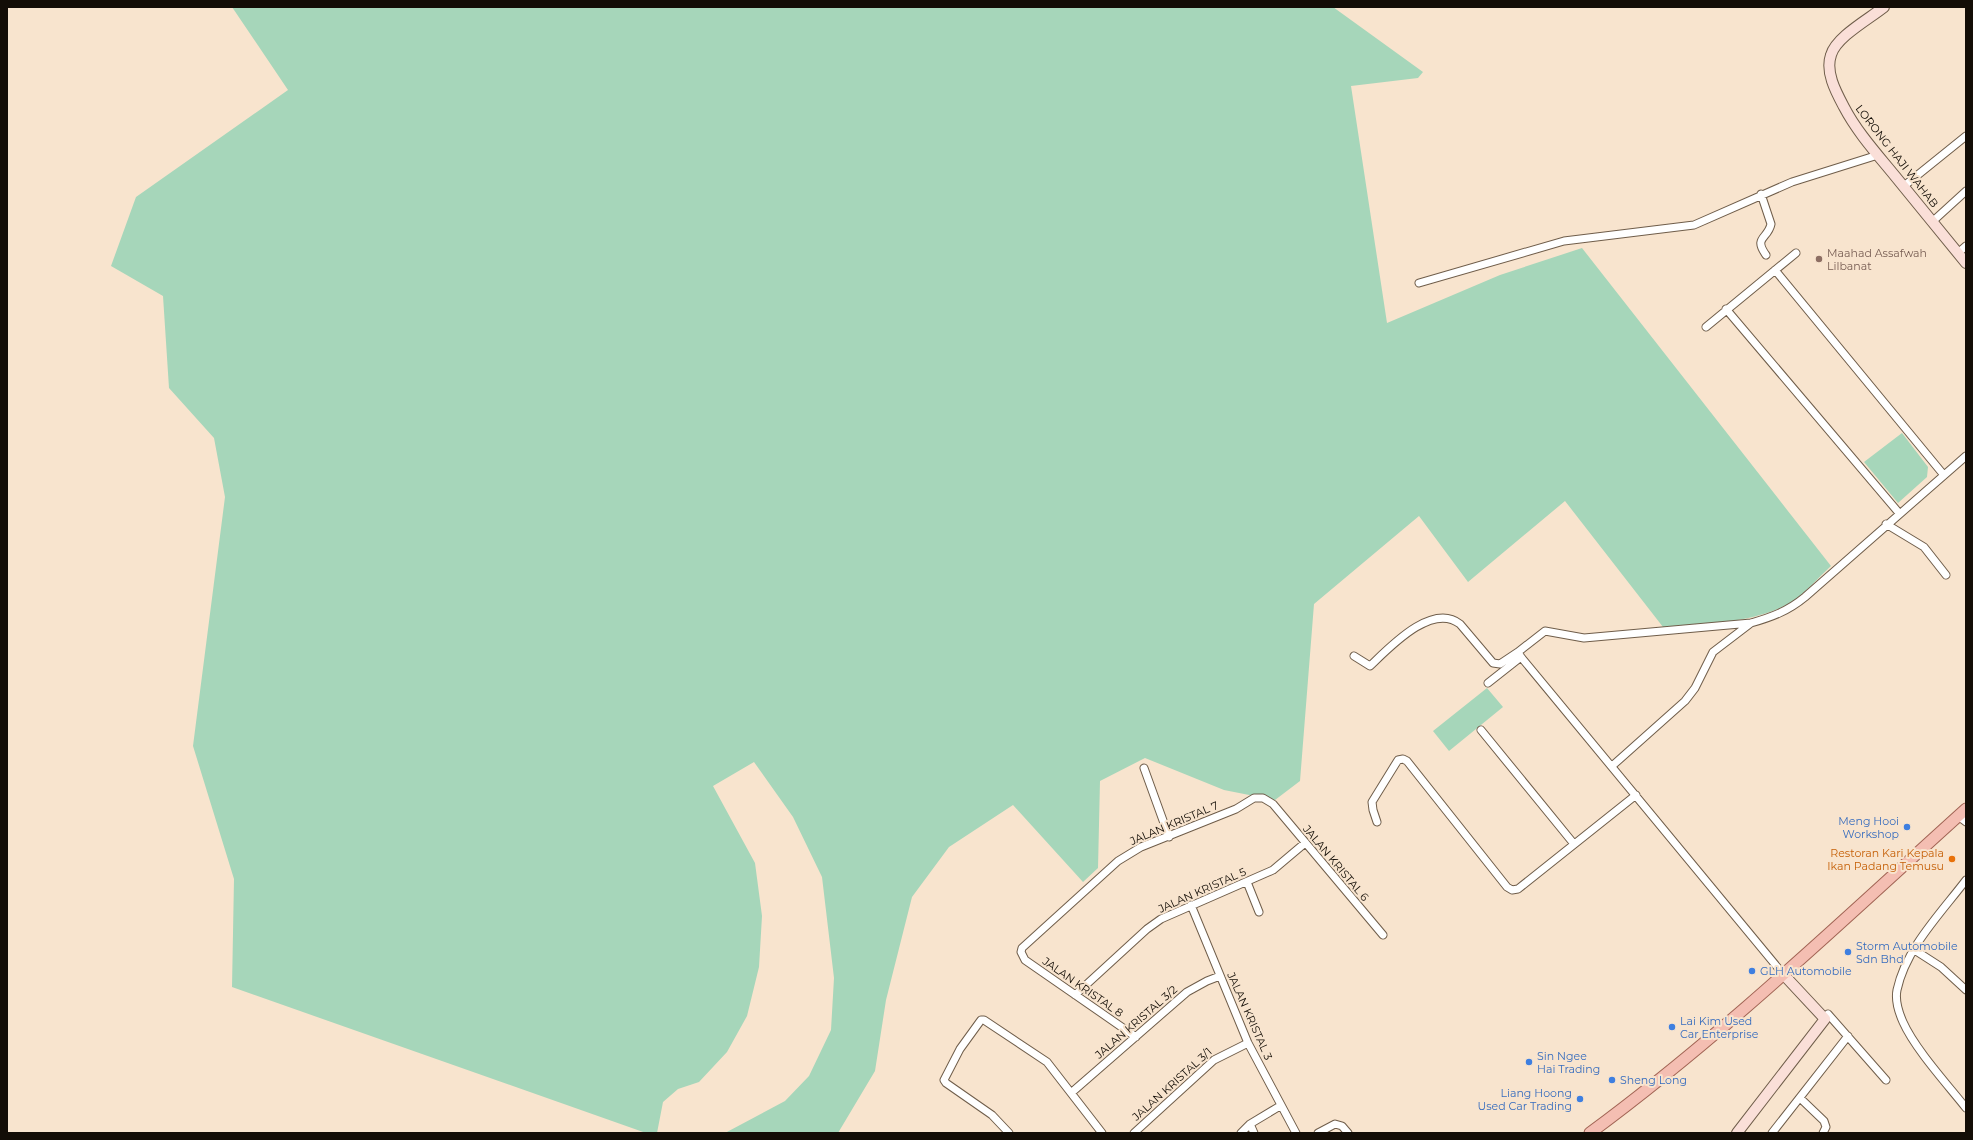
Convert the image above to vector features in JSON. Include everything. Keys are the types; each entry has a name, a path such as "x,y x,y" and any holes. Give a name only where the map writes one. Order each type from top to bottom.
{"main road":[{"path":"1590,1133 1685,1058 1963,815"}],"street":[{"name":"LORONG HAJI WAHAB","path":"1884,7 1844,36 1831,54 1829,63 1830,74 1844,107 1878,155 1966,263"},
{"path":"1904,186 1966,136"},
{"path":"1419,283 1564,241 1694,225 1761,194 1792,182 1878,155"},
{"path":"1932,222 1966,191"},
{"path":"1761,194 1771,224 1763,236 1760,244 1766,255"},
{"path":"1958,253 1966,246"},
{"path":"1706,327 1726,309 1796,253"},
{"path":"1775,270 1943,474"},
{"path":"1726,309 1899,513"},
{"path":"1488,683 1545,631 1584,638 1751,622 1770,618 1794,606 1943,474 1966,456"},
{"path":"1886,524 1920,543 1946,575"},
{"path":"1354,656 1370,666 1404,635 1422,624 1440,617 1454,620 1460,624 1494,664 1500,664 1520,655"},
{"path":"1612,766 1685,701 1695,688 1713,652 1751,622"},
{"path":"1520,655 1782,974 1825,1019 1737,1133"},
{"path":"1481,730 1574,844"},
{"path":"1377,822 1373,810 1374,798 1398,760 1403,759 1407,761 1507,888 1512,890 1518,889 1636,796"},
{"path":"1144,768 1169,836"},
{"name":"JALAN KRISTAL 7","path":"1021,952 1023,945 1118,861 1141,847 1236,809 1254,798 1263,798 1273,804"},
{"name":"JALAN KRISTAL 6","path":"1273,804 1383,935"},
{"name":"JALAN KRISTAL 5","path":"1075,995 1147,929 1166,916 1273,870 1305,843"},
{"path":"1966,880 1913,949 1897,990 1898,1007 1904,1023 1913,1039 1966,1108"},
{"path":"1247,882 1259,912"},
{"name":"JALAN KRISTAL 3","path":"1190,905 1248,1043 1280,1106 1296,1133"},
{"path":"1913,949 1941,967 1966,990"},
{"name":"JALAN KRISTAL 8","path":"1021,952 1025,960 1136,1036"},
{"name":"JALAN KRISTAL 3/2","path":"1072,1093 1187,992 1220,976"},
{"path":"1828,1014 1886,1080"},
{"path":"1009,1133 998,1120 946,1083 944,1080 960,1049 980,1020 984,1020 1040,1056 1072,1093 1102,1133"},
{"path":"1772,1133 1848,1036"},
{"name":"JALAN KRISTAL 3/1","path":"1134,1133 1214,1060 1248,1043"},
{"path":"1800,1098 1824,1121 1826,1126 1823,1133"},
{"path":"1240,1133 1250,1124 1280,1106"},
{"path":"1250,1124 1254,1133"},
{"path":"1318,1133 1335,1124 1342,1126 1348,1133"}],"green space":[{"path":"232,7 1333,7 1423,72 1418,78 1351,86 1387,323 1500,275 1582,248 1831,566 1795,600 1775,610 1744,619 1663,627 1565,501 1468,582 1419,516 1314,604 1300,781 1275,800 1224,790 1145,758 1100,781 1098,868 1083,882 1013,805 949,847 912,897 886,1000 875,1071 838,1133 725,1133 785,1101 809,1076 831,1030 834,978 822,877 793,817 754,762 713,786 755,863 762,916 759,967 747,1016 727,1052 699,1082 678,1089 663,1102 657,1133 646,1133 232,987 234,879 193,746 225,497 214,438 169,388 163,296 111,266 136,197 288,90"},
{"path":"1902,433 1928,467 1927,477 1898,503 1864,462"},
{"path":"1487,688 1503,707 1449,751 1433,731"}],"place":[{"name":"Maahad Assafwah Lilbanat","path":"1819,259"},
{"name":"Meng Hooi Workshop","path":"1907,827"},
{"name":"Restoran Kari Kepala Ikan Padang Temusu","path":"1952,859"},
{"name":"Storm Automobile Sdn Bhd","path":"1848,952"},
{"name":"GLH Automobile","path":"1752,971"},
{"name":"Lai Kim Used Car Enterprise","path":"1672,1027"},
{"name":"Sin Ngee Hai Trading","path":"1529,1062"},
{"name":"Sheng Long","path":"1612,1080"},
{"name":"Liang Hoong Used Car Trading","path":"1580,1099"}]}
